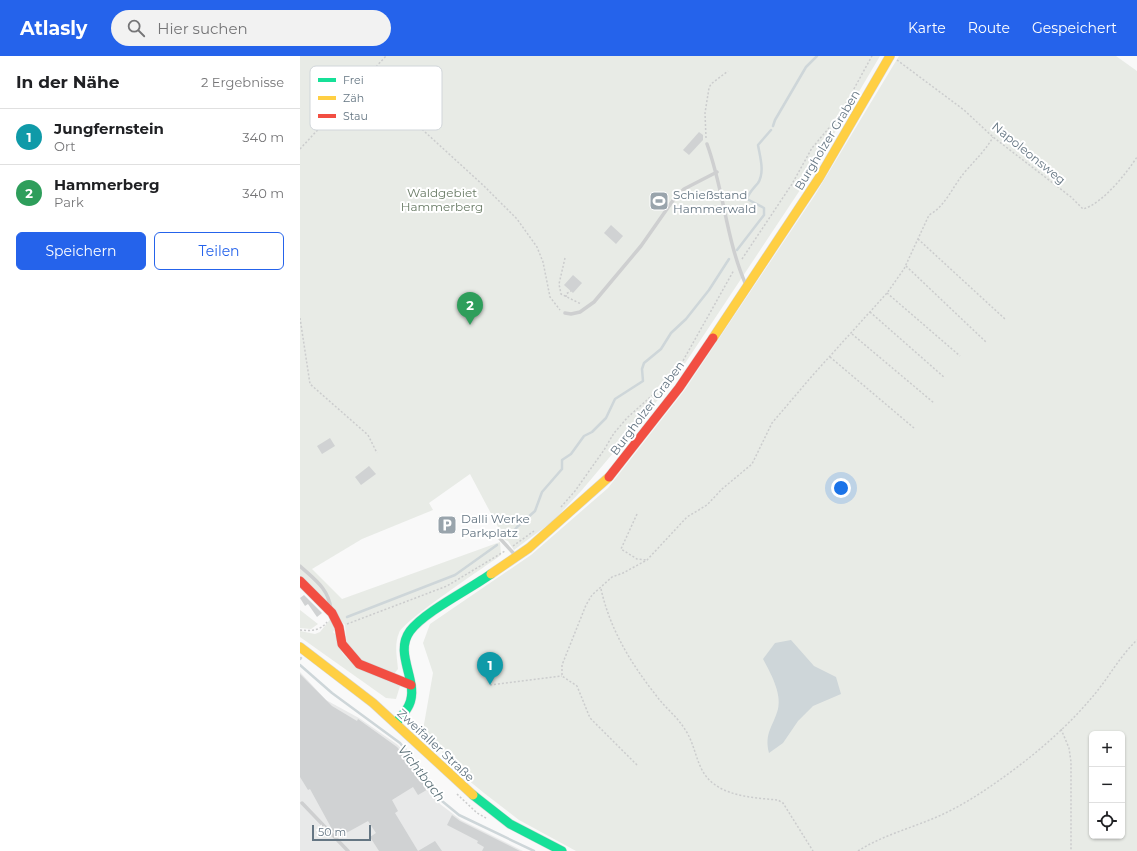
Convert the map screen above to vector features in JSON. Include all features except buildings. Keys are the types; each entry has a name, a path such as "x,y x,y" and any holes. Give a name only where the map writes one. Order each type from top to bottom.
{"main road":[{"name":"Burgholzer Graben","path":"396,723 409,705 411,684 406,667 404,648 409,632 419,621 474,586 529,548 606,481 679,388 747,287 819,178 890,56"},
{"path":"300,581 332,613 339,627 342,644 359,664 411,684"},
{"name":"Zweifaller Straße","path":"300,647 396,723 481,803 510,824 562,851"}],"lane":[{"path":"707,144 717,172 737,265 747,287"},
{"path":"565,313 571,314 594,302 641,246 674,199 684,188 717,172"},
{"path":"495,533 516,557"},
{"path":"300,566 326,591 330,598 332,613"},
{"path":"302,803 348,851"}],"path":[{"path":"377,66 386,56"},
{"path":"557,512 575,491 614,433 628,417 675,375 717,304 737,265 792,184 812,148 839,116 872,56"},
{"name":"Napoleonsweg","path":"903,64 964,110 994,136 1071,197 1083,209 1091,207 1126,174 1137,158"},
{"path":"707,144 705,113 709,88 711,84 728,71"},
{"path":"300,149 318,130"},
{"path":"423,130 484,186 517,219 537,247 543,262 550,296 559,310 565,313"},
{"path":"562,676 562,665 586,605 592,595 601,588 603,583 612,577 623,573 647,560 687,517 707,505 722,489 752,464 772,423 887,293 906,266 929,215 936,211 964,173 987,148 994,136"},
{"path":"918,239 1005,319"},
{"path":"565,258 559,284 561,294 580,302 585,308"},
{"path":"906,266 987,343"},
{"path":"566,297 566,294 571,291"},
{"path":"887,293 960,356"},
{"path":"870,312 945,378"},
{"path":"300,318 310,384 368,435 377,453"},
{"path":"852,334 934,403"},
{"path":"830,357 914,428"},
{"path":"637,514 621,549 637,559 647,560"},
{"path":"339,627 447,586 465,577 536,530"},
{"path":"601,588 614,632 655,695 678,718 687,732 697,761 703,772 712,783 724,790 778,800 783,803 814,851"},
{"path":"300,630 311,631 323,626 332,613"},
{"path":"858,851 878,840 939,816 966,802 1018,766 1061,729 1094,694 1125,652 1137,640"},
{"path":"490,684 562,676 578,686 590,718 637,766"},
{"path":"1061,729 1069,748 1071,762 1071,851"}],"shaded area":[{"path":"791,640 814,666 836,677 841,694 813,706 798,721 783,743 769,753 768,735 779,703 775,683 763,659 775,643"},
{"path":"300,672 326,700 359,718 398,745 423,774 440,804 461,820 523,851 300,851"}],"green space":[{"name":"Waldgebiet Hammerberg","path":"300,56 880,56 808,178 672,383 582,490 553,521 514,550 508,541 505,540 470,474 429,503 433,510 362,539 312,569 342,599 500,542 501,555 429,606 404,626 397,638 396,651 398,669 394,674 361,661 347,645 345,625 300,578"},
{"path":"899,56 1116,56 1137,71 1137,851 576,851 519,820 462,775 423,730 433,673 423,643 430,624 531,555 608,488 684,391 815,195"},
{"path":"300,610 318,624 311,629 300,628"},
{"path":"332,617 335,629 333,632 343,654 362,669 400,686 396,699 386,698 300,637 300,631 315,634 320,632"}],"waterway":[{"path":"773,126 806,67 817,56"},
{"path":"737,250 764,215 764,208 747,199 750,192 760,179 761,164 758,145 771,130"},
{"path":"510,536 517,527 535,511 542,492 562,469 562,460 571,454 584,436 592,432 606,418 615,399 643,381 642,369 644,363 661,349 671,333 686,319 709,290 729,259"},
{"path":"347,617 455,575 497,545"},
{"name":"Vichtbach","path":"300,665 332,693 400,743 424,772 442,801 459,815 534,851"}],"traffic: fast":[{"path":"396,723 408,708 412,696 404,649 410,631 426,616 491,574"},
{"path":"473,795 510,824 562,851"}],"traffic: slow":[{"path":"713,338 819,178 890,56"},
{"path":"491,574 529,548 609,477"},
{"path":"300,647 373,703 473,795"}],"traffic: jam":[{"path":"609,477 679,388 713,338"},
{"path":"300,581 332,613 339,627 342,644 359,664 411,685"}],"place":[{"name":"Schießstand Hammerwald","path":"659,201"},
{"name":"Hammerberg","path":"470,325"},
{"name":"Dalli Werke Parkplatz","path":"447,525"},
{"name":"Jungfernstein","path":"490,685"}]}
